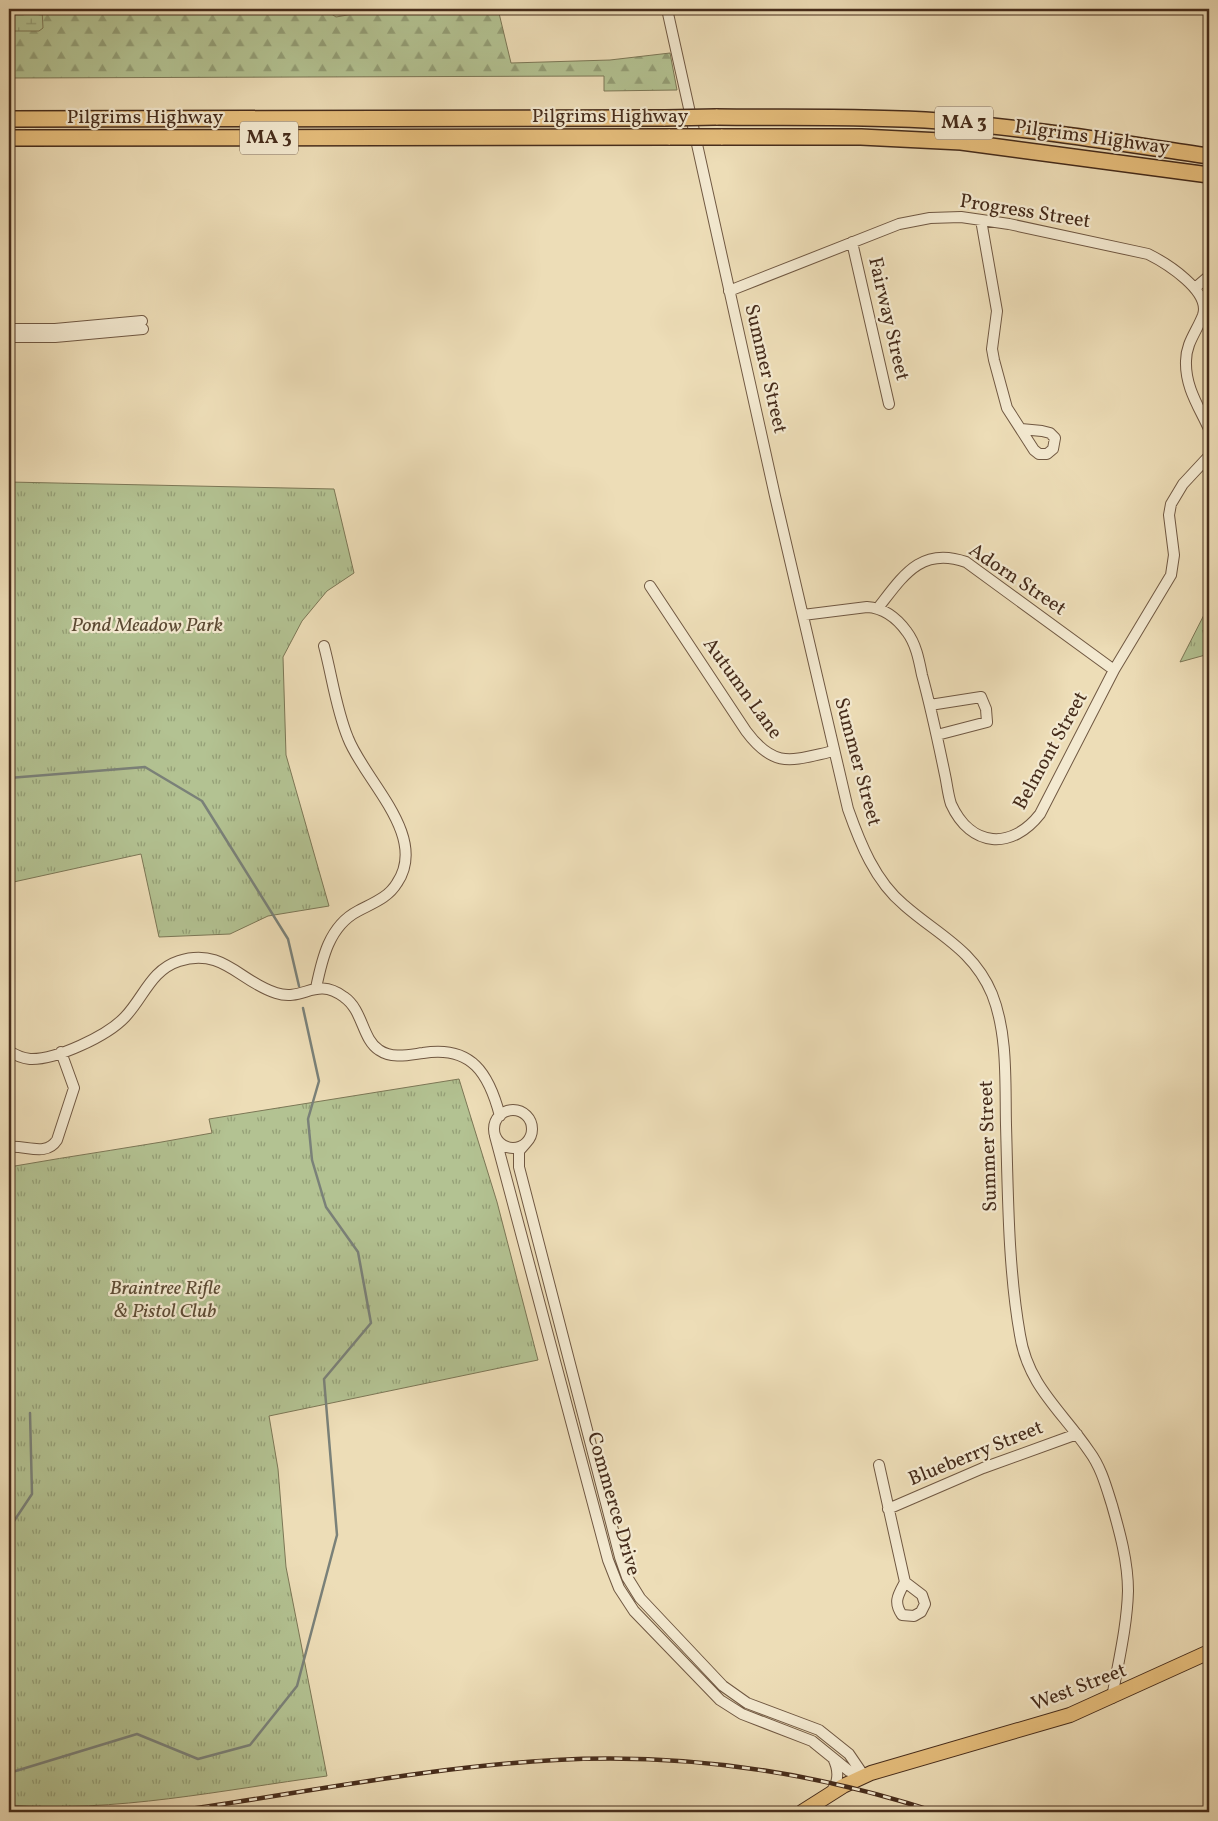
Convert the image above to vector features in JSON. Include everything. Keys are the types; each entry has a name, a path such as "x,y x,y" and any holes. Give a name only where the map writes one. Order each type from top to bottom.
{"highway":[{"name":"Pilgrims Highway","path":"9,119 876,118 1020,129 1209,156"},
{"name":"Pilgrims Highway","path":"9,138 875,137 954,141 1209,175"}],"main road":[{"name":"West Street","path":"802,1812 864,1776 1049,1723 1112,1698 1209,1652"}],"street":[{"name":"Summer Street","path":"667,9 834,751 855,830 875,869 902,904 962,948 974,963 992,994 1000,1025 1003,1058 1008,1193 1016,1310 1020,1338 1034,1379 1046,1398 1077,1434 1094,1459 1106,1486 1126,1569 1128,1593 1112,1698"},
{"name":"Progress Street","path":"729,291 912,220 961,217 1148,254 1163,261 1195,288"},
{"path":"981,220 998,311 992,350 1003,399 1012,419 1021,429"},
{"name":"Fairway Street","path":"852,242 889,404"},
{"path":"1209,276 1195,288 1204,306 1203,315 1187,348 1187,377 1191,394 1209,429"},
{"path":"9,329 63,329 142,325 55,337 9,337"},
{"name":"Belmont Street","path":"878,608 900,623 912,641 930,705 951,803 959,819 971,831 995,840 1020,834 1040,814 1114,670 1171,575 1174,555 1169,516 1171,504 1183,484 1209,456"},
{"name":"Adorn Street","path":"878,608 912,568 938,556 952,557 966,562 1114,670"},
{"name":"Autumn Lane","path":"650,586 746,731 764,752 778,759 788,759 834,751"},
{"path":"803,615 867,607 878,608"},
{"path":"316,988 328,946 335,930 351,914 390,892 403,873 407,858 405,843 398,824 348,739 324,646"},
{"path":"930,705 982,697 986,709 987,722 936,734"},
{"path":"9,1051 22,1058 31,1059 61,1052 90,1040 115,1026 130,1011 154,977 166,968 180,961 202,958 219,961 266,988 281,994 297,994 316,988 330,989 349,1000 355,1007 374,1046 382,1052 405,1056 443,1052 472,1061 486,1078 500,1116"},
{"path":"9,1148 41,1150 52,1145 57,1140 74,1088 61,1052"},
{"path":"512,1111 524,1114 531,1125 530,1137 526,1143 515,1148 503,1146 495,1136 495,1125 500,1116 512,1111"},
{"name":"Commerce Drive","path":"495,1136 608,1560 616,1582 626,1600 720,1700 742,1714 806,1738 831,1755 851,1773 864,1776"},
{"name":"Commerce Drive","path":"526,1143 519,1151 518,1167 620,1557 633,1588 728,1691 747,1703 812,1727 849,1754 864,1776"},
{"name":"Blueberry Street","path":"888,1509 983,1468 1077,1434"},
{"path":"879,1465 905,1582"},
{"path":"659,1637 668,1628"},
{"path":"787,1730 791,1719"},
{"path":"806,1738 812,1727"},
{"path":"829,1795 834,1787 837,1774 831,1755"}],"green space":[{"path":"9,9 498,9 511,63 610,60 670,53 677,90 604,91 604,76 9,78"},
{"path":"9,9 42,9 43,28 39,31 9,31"},
{"path":"324,9 360,9 359,13 336,17"},
{"name":"Pond Meadow Park","path":"9,482 334,489 354,573 327,591 302,621 283,657 286,755 329,906 268,916 230,934 159,937 141,854 9,883"},
{"path":"1209,605 1209,654 1180,662"},
{"name":"Braintree Rifle & Pistol Club","path":"459,1079 497,1202 538,1360 269,1416 278,1469 286,1567 327,1776 129,1803 49,1807 9,1805 9,1167 212,1133 209,1119"}],"waterway":[{"path":"9,778 145,767 202,801 288,939 299,986"},
{"path":"9,1773 137,1734 198,1759 250,1745 297,1686 337,1535 324,1379 371,1323 358,1252 326,1207 312,1160 308,1119 319,1081 303,1008"},
{"path":"9,1547 12,1524 32,1494 30,1413"}],"railway":[{"path":"170,1812 459,1769 556,1760 604,1759 652,1760 748,1768 843,1786 936,1812"}]}
